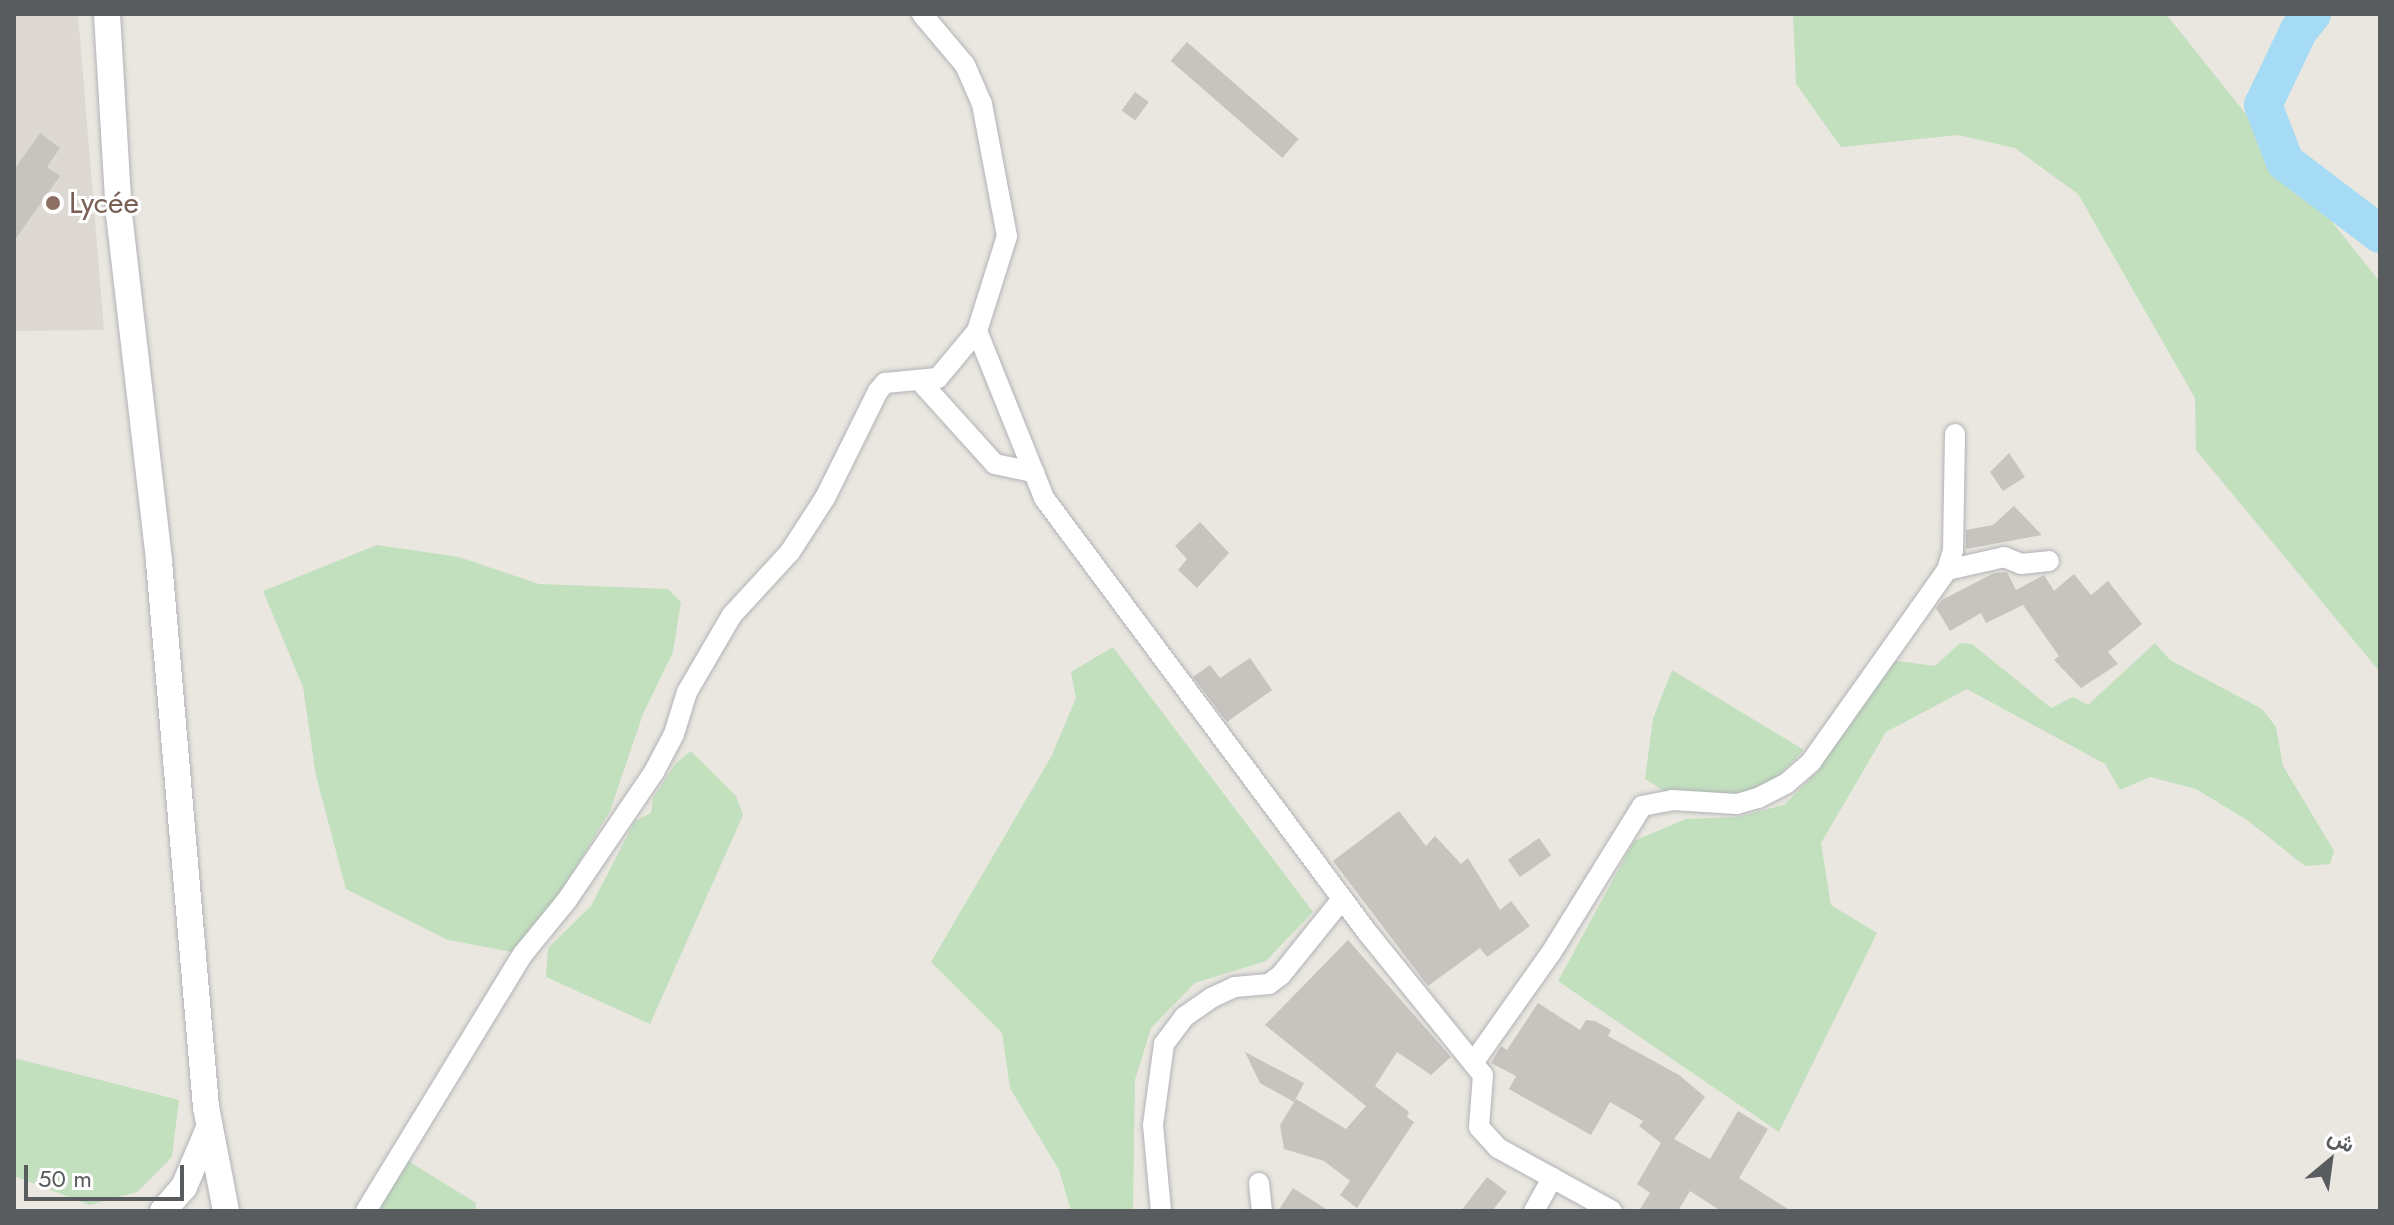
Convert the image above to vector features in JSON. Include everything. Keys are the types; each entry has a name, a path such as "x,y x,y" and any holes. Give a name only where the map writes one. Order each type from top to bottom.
{"main road":[{"path":"107,14 119,214 159,562 209,1128 216,1198 226,1211"},
{"path":"163,1211 184,1187 209,1128"}],"street":[{"path":"366,1211 523,954 567,900 654,772 694,679 732,615 790,552 825,498 865,410 885,383 938,378 977,331 1007,236 1005,206 982,104 965,65 922,14"},
{"path":"977,331 1044,498 1342,899 1483,1075 1479,1127 1498,1148 1612,1211"},
{"path":"919,380 995,464 1034,472"},
{"path":"1473,1063 1551,953 1642,806 1672,800 1737,804 1787,783 1811,762 1947,570 1953,550 1955,434"},
{"path":"1947,570 1990,559 2021,564 2049,561"},
{"path":"1161,1211 1153,1125 1164,1044 1184,1017 1211,998 1235,987 1269,984 1281,975 1342,899"},
{"path":"1534,1211 1552,1178"},
{"path":"1259,1183 1262,1211"}],"shaded area":[{"name":"Lycée","path":"14,14 78,14 104,330 14,331"}],"green space":[{"path":"1793,14 2166,14 2380,282 2380,672 2196,450 2195,398 2078,194 2015,148 1958,135 1841,147 1796,84"},
{"path":"377,545 459,557 539,584 668,589 681,602 673,652 643,714 610,811 523,954 448,940 346,889 316,776 303,687 263,591"},
{"path":"1960,643 1972,644 2051,708 2073,697 2088,705 2155,643 2170,660 2262,709 2276,727 2283,766 2334,851 2330,864 2305,866 2247,820 2196,789 2150,777 2120,790 2105,764 1967,689 1886,732 1821,843 1831,905 1877,933 1779,1132 1558,981 1634,841 1686,819 1737,817 1784,805 1818,771 1890,660 1935,666"},
{"path":"1113,647 1313,912 1266,961 1195,983 1151,1028 1135,1080 1133,1211 1071,1211 1059,1170 1010,1088 1002,1033 931,962 1051,757 1076,698 1071,672"},
{"path":"1672,670 1804,750 1775,779 1734,797 1666,792 1645,779 1653,719"},
{"path":"691,751 736,796 743,815 650,1024 546,977 548,948 591,906 635,821 651,813 653,798 675,764"},
{"path":"14,1058 179,1100 172,1157 137,1192 90,1205 14,1176"},
{"path":"400,1156 476,1203 475,1211 366,1211"}],"building":[{"path":"1187,42 1299,139 1282,158 1171,61"},
{"path":"1135,92 1149,102 1135,121 1121,111"},
{"path":"40,133 60,148 47,167 60,176 14,241 14,170"},
{"path":"2009,453 2025,477 2003,491 1990,472"},
{"path":"2014,506 2042,535 1966,549 1966,530 1993,525"},
{"path":"1200,522 1229,553 1197,588 1178,570 1187,559 1175,546"},
{"path":"2007,572 2016,590 2044,575 2054,591 2074,574 2091,595 2108,581 2142,624 2108,652 2118,664 2081,688 2054,660 2059,656 2023,605 1986,623 1981,613 1950,631 1936,608 1942,600 1994,573"},
{"path":"1250,658 1272,690 1227,722 1193,677 1210,665 1220,678"},
{"path":"1399,811 1426,846 1435,836 1461,864 1468,858 1500,910 1511,901 1530,926 1487,957 1480,948 1428,986 1333,861"},
{"path":"1539,838 1551,855 1520,877 1508,860"},
{"path":"1348,940 1451,1057 1431,1075 1397,1052 1375,1086 1409,1112 1407,1117 1414,1122 1357,1208 1340,1195 1350,1181 1324,1161 1284,1149 1280,1125 1296,1099 1346,1129 1366,1106 1265,1025"},
{"path":"1538,1003 1580,1030 1586,1020 1595,1021 1611,1030 1608,1036 1679,1075 1705,1097 1674,1139 1710,1159 1738,1111 1768,1129 1739,1178 1791,1211 1721,1211 1690,1191 1678,1211 1639,1211 1650,1193 1637,1184 1661,1143 1639,1126 1643,1121 1610,1102 1591,1135 1509,1089 1516,1076 1491,1063 1501,1046 1507,1050"},
{"path":"1245,1052 1304,1083 1294,1102 1260,1083"},
{"path":"1487,1177 1507,1192 1492,1211 1461,1211"},
{"path":"1293,1188 1329,1211 1278,1211"}],"waterway":[{"path":"2312,14 2299,30 2263,105 2285,162 2380,234"}],"place":[{"name":"Lycée","path":"53,203"}]}
